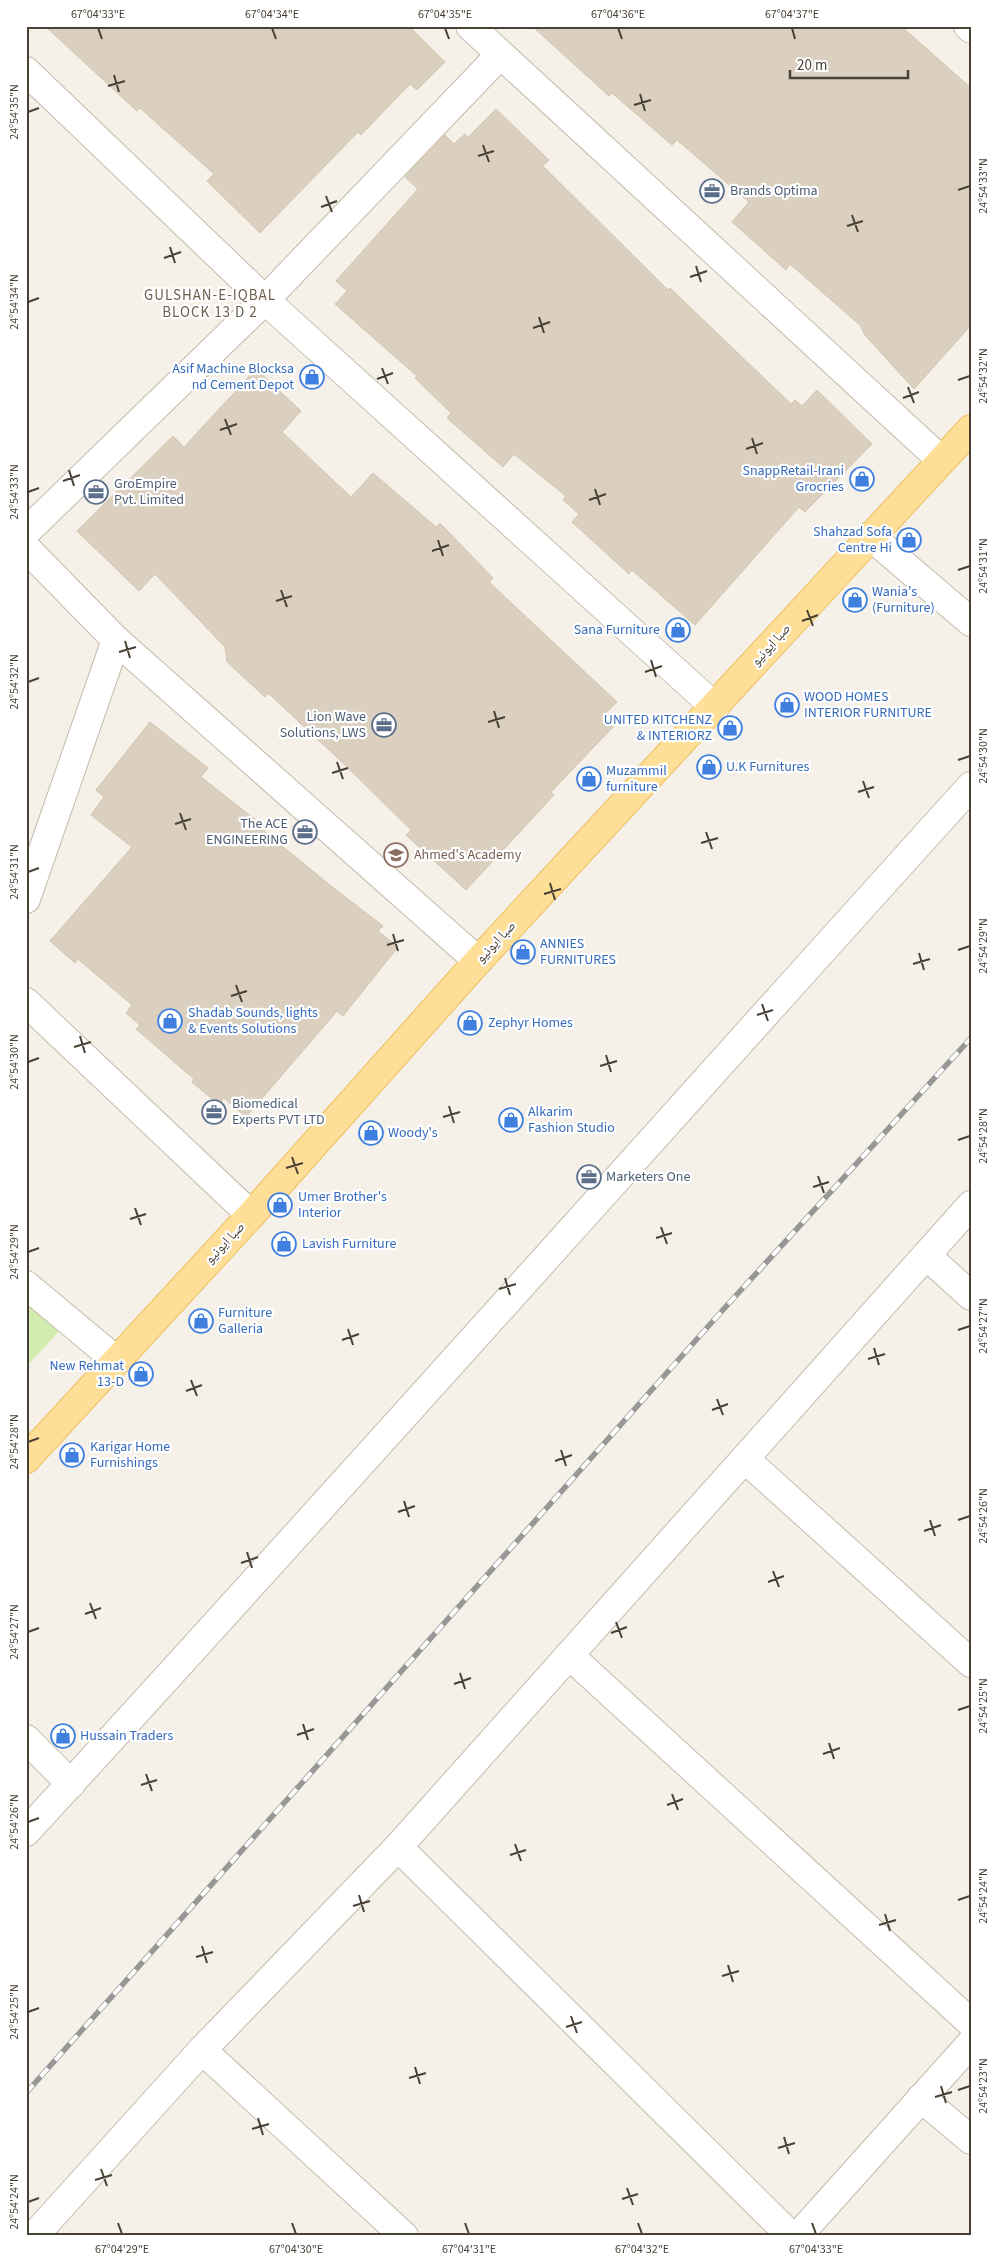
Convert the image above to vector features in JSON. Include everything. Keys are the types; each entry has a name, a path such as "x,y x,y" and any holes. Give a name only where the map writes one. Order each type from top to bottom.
{"main road":[{"name":"صبا ایونیو","path":"26,1459 251,1215 478,961 971,429"}],"street":[{"path":"470,26 941,460"},
{"path":"26,532 265,300 500,55"},
{"path":"26,71 265,300 714,707"},
{"path":"870,536 971,622"},
{"path":"26,548 116,640 478,961"},
{"path":"26,898 116,640"},
{"path":"26,1832 424,1396 721,1062 971,786"},
{"path":"26,1002 251,1215"},
{"path":"34,2236 202,2050 398,1847 971,1205"},
{"path":"926,1256 971,1296"},
{"path":"26,1285 117,1361"},
{"path":"745,1459 971,1662"},
{"path":"568,1656 971,2022"},
{"path":"26,1739 71,1784"},
{"path":"398,1847 792,2236"},
{"path":"798,2236 971,2043"},
{"path":"202,2050 404,2236"},
{"path":"921,2098 971,2140"}],"green space":[{"path":"26,1297 63,1327 26,1367"}],"building":[{"path":"45,26 409,26 445,62 417,90 410,84 361,135 358,132 260,233 207,181 214,174 140,108 137,111"},
{"path":"532,26 901,26 971,88 971,325 914,389 864,334 861,326 790,264 786,270 732,222 749,202 677,140 672,145 612,93 609,96"},
{"path":"496,109 549,160 543,166 668,290 670,288 791,404 795,400 802,406 817,390 872,444 805,512 799,507 695,625 632,570 629,574 572,522 579,514 563,500 566,496 514,454 503,467 447,418 451,413 415,378 417,376 335,304 347,291 336,281 418,189 405,177 445,135 454,144 465,134 468,137"},
{"path":"256,369 301,411 282,432 351,497 373,473 436,527 440,523 493,578 489,582 617,702 603,716 614,726 551,792 554,795 466,890 406,835 411,830 342,762 268,693 265,697 227,662 225,647 155,574 139,591 77,531 173,436 184,447"},
{"path":"150,722 208,768 201,777 266,828 264,831 331,886 383,926 378,931 398,947 343,1016 337,1011 246,1117 224,1098 218,1104 192,1082 194,1079 136,1029 140,1025 126,1013 132,1005 78,959 75,963 50,941 132,847 91,815 104,797 96,790"}],"railway":[{"path":"26,2093 721,1312 971,1038"}],"place":[{"name":"Brands Optima","path":"712,191"},
{"name":"Asif Machine Blocksa nd Cement Depot","path":"312,377"},
{"name":"SnappRetail-Irani Grocries","path":"862,479"},
{"name":"GroEmpire Pvt. Limited","path":"96,492"},
{"name":"Shahzad Sofa Centre Hi","path":"909,540"},
{"name":"Wania's (Furniture)","path":"855,600"},
{"name":"Sana Furniture","path":"678,630"},
{"name":"WOOD HOMES INTERIOR FURNITURE","path":"787,705"},
{"name":"Lion Wave Solutions, LWS","path":"384,725"},
{"name":"UNITED KITCHENZ & INTERIORZ","path":"730,728"},
{"name":"U.K Furnitures","path":"709,767"},
{"name":"Muzammil furniture","path":"589,779"},
{"name":"The ACE ENGINEERING","path":"305,832"},
{"name":"Ahmed's Academy","path":"396,855"},
{"name":"ANNIES FURNITURES","path":"523,952"},
{"name":"Shadab Sounds, lights & Events Solutions","path":"170,1021"},
{"name":"Zephyr Homes","path":"470,1023"},
{"name":"Biomedical Experts PVT LTD","path":"214,1112"},
{"name":"Alkarim Fashion Studio","path":"511,1120"},
{"name":"Woody's","path":"371,1133"},
{"name":"Marketers One","path":"589,1177"},
{"name":"Umer Brother's Interior","path":"280,1205"},
{"name":"Lavish Furniture","path":"284,1244"},
{"name":"Furniture Galleria","path":"201,1321"},
{"name":"New Rehmat 13-D","path":"141,1374"},
{"name":"Karigar Home Furnishings","path":"72,1455"},
{"name":"Hussain Traders","path":"63,1736"}],"district":[{"name":"GULSHAN-E-IQBAL BLOCK 13 D 2","path":"210,304"}]}
